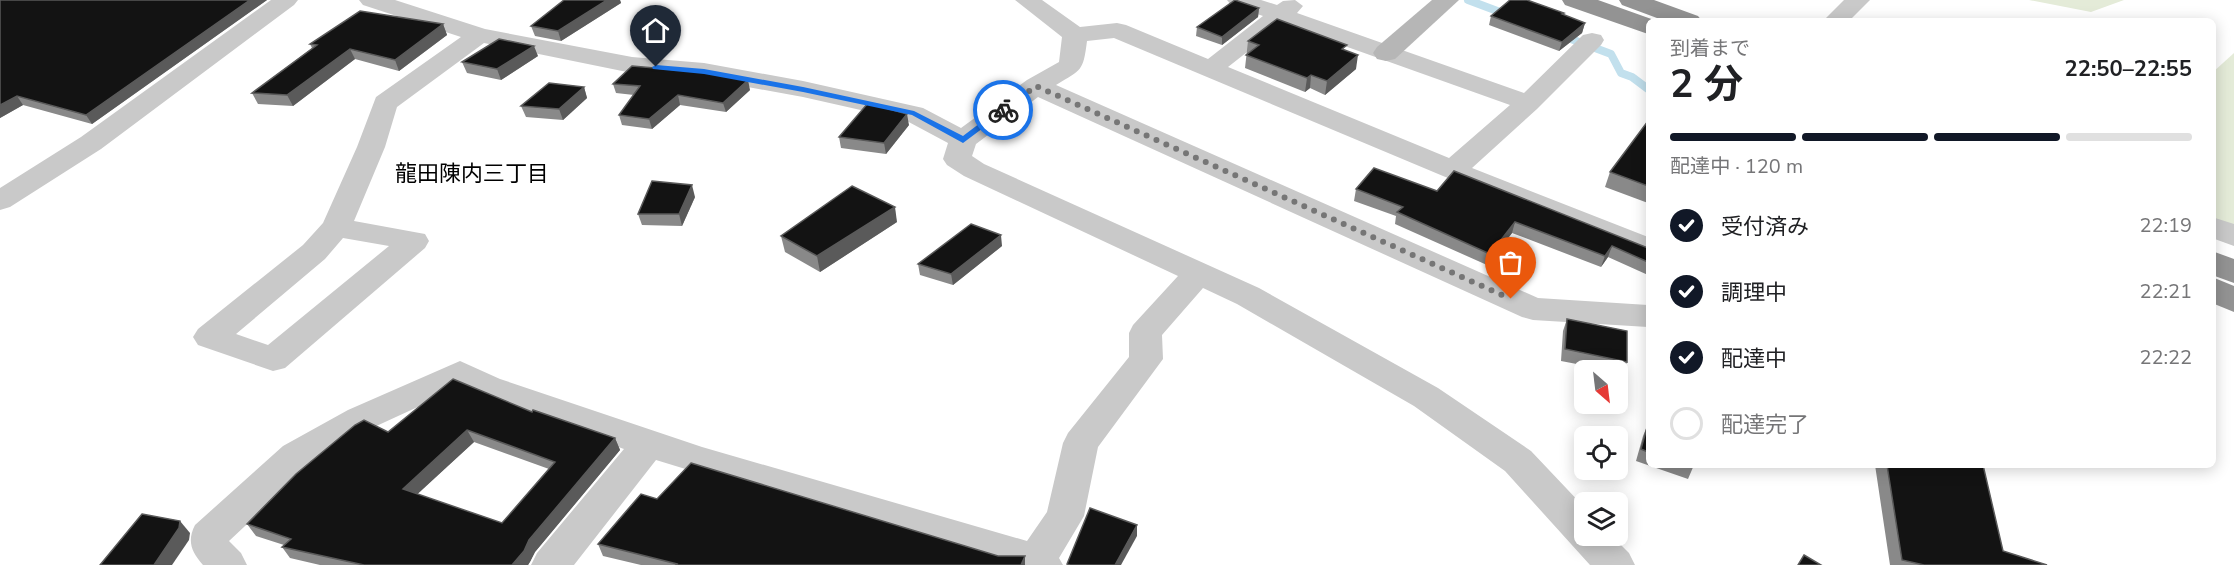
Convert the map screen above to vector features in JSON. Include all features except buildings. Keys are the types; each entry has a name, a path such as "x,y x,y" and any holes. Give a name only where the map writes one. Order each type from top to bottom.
{"highway":[{"path":"1574,0 1646,25"},
{"path":"1630,0 1681,18"},
{"path":"2216,263 2234,272"},
{"path":"2216,290 2234,301"}],"street":[{"path":"0,201 91,143 286,0"},
{"path":"370,0 480,35 632,65 704,72 803,89 914,114 963,140"},
{"path":"1027,0 1075,35 1117,30 1209,70 1646,247"},
{"path":"1239,0 1528,103"},
{"path":"1209,70 1299,0"},
{"path":"1386,53 1447,0"},
{"path":"1838,18 1858,0"},
{"path":"336,227 414,242 273,359 210,337 314,252 336,227 371,147 386,103 480,35"},
{"path":"1075,35 1071,65 1036,86 963,140 957,159 974,170 1248,296 1426,397 1518,461 1574,521"},
{"path":"1453,170 1528,103 1592,40"},
{"path":"1036,86 1533,309 1646,316"},
{"path":"2216,228 2234,236"},
{"path":"227,565 210,546 209,536 296,456 360,419 460,373 488,388 698,460 1018,554 1039,563 1065,516 1081,443 1146,359 1146,333 1197,274"},
{"path":"551,565 649,443"},
{"path":"1597,546 1615,565"}],"green space":[{"path":"2029,0 2124,0 2091,12"},
{"path":"2234,53 2234,225 2216,221 2216,69"}],"waterway":[{"path":"1468,0 1508,15"},
{"path":"1563,36 1611,54 1621,73 1632,77 1646,88"}],"way so far":[{"path":"1003,110 1036,86 1511,299"}],"district":[{"name":"龍田陳内三丁目","path":"472,174"}],"route":[{"path":"656,67 704,72 803,89 914,114 963,140 1003,110"}]}
